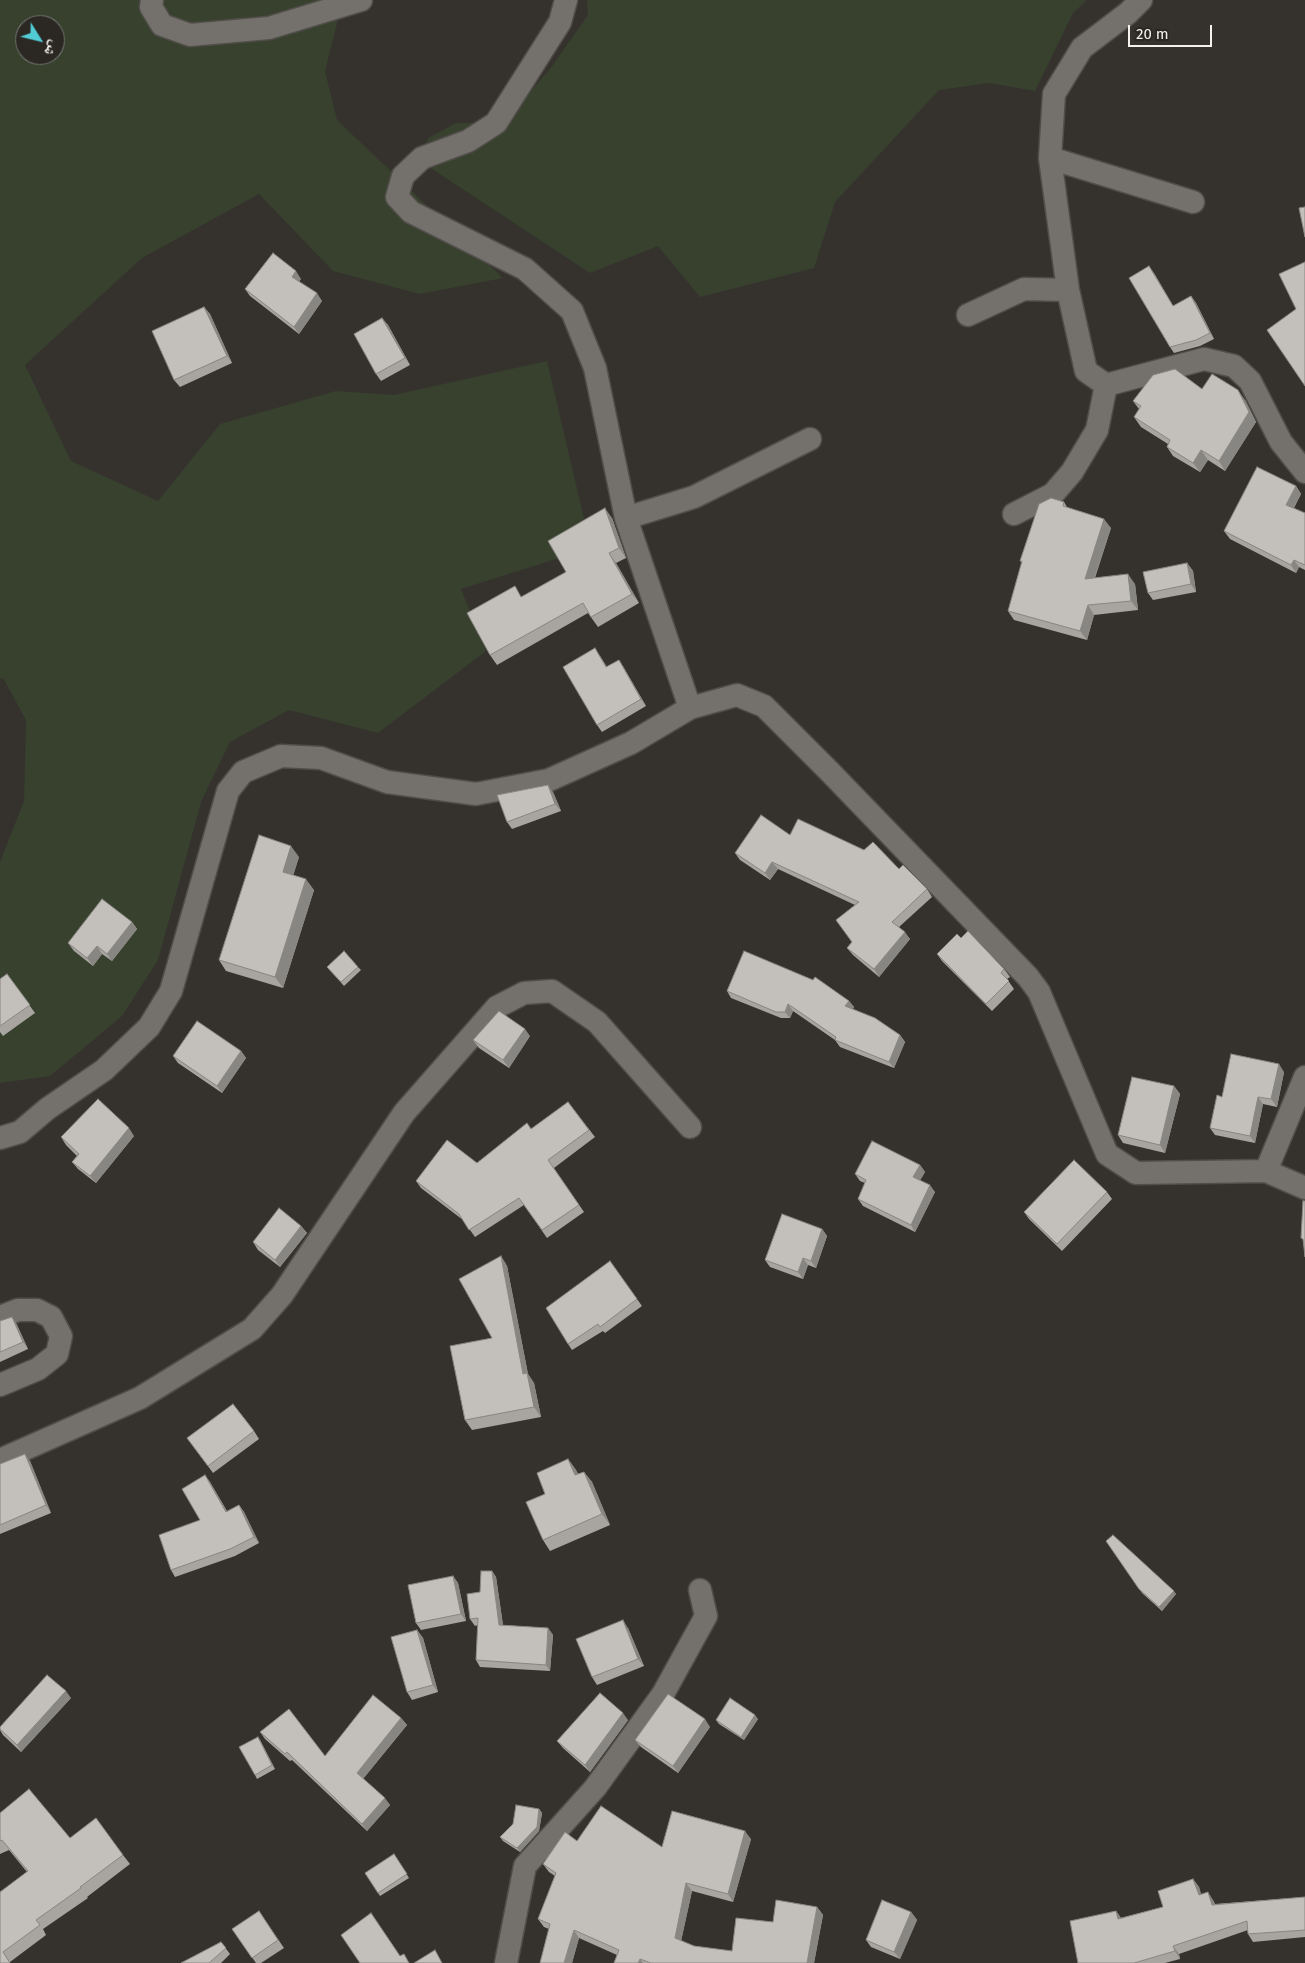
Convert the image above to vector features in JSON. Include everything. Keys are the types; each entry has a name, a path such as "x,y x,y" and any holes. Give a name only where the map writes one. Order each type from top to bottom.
{"street":[{"path":"152,0 151,8 162,25 190,35 269,28 360,0"},
{"path":"566,0 560,22 496,123 468,141 422,158 403,176 396,197 411,212 525,269 572,311 596,368 626,518 690,708"},
{"path":"1141,0 1128,13 1082,48 1054,94 1050,158 1068,290 1086,371 1106,385 1204,359 1234,366 1250,381 1281,442 1305,472"},
{"path":"1050,158 1193,202"},
{"path":"968,315 1024,289 1068,290"},
{"path":"1014,514 1053,494 1072,472 1097,430 1106,385"},
{"path":"626,518 694,497 810,438"},
{"path":"0,1138 20,1132 47,1109 104,1070 149,1027 171,992 228,791 243,772 281,756 321,758 387,782 476,794 549,780 631,743 690,708 738,695 764,706 1028,977 1039,992 1107,1154 1136,1172 1266,1171 1305,1188"},
{"path":"0,1460 140,1398 252,1329 282,1295 404,1113 497,1007 524,993 552,991 597,1022 690,1127"},
{"path":"1266,1171 1305,1077"},
{"path":"0,1317 18,1310 37,1310 51,1317 61,1336 57,1354 38,1369 0,1385"},
{"path":"506,1963 524,1866 595,1788 663,1694 706,1616 700,1590"}],"green space":[{"path":"0,0 343,0 325,71 337,120 503,278 420,294 333,271 259,194 142,258 25,365 71,461 158,501 220,424 336,391 394,395 547,361 591,548 461,589 486,651 378,733 289,710 230,742 201,802 158,960 122,1016 50,1076 0,1083 0,862 24,801 26,720 3,678 0,679"},
{"path":"587,0 1087,0 1073,13 1035,91 989,83 939,90 835,202 814,268 700,297 658,246 590,273 423,163 428,138 456,123 503,122 550,69 588,15"}],"building":[{"path":"1305,207 1305,237 1299,208"},
{"path":"273,253 296,271 292,277 317,293 294,327 245,289"},
{"path":"1305,262 1305,386 1267,330 1296,309 1279,274"},
{"path":"1149,266 1173,306 1191,296 1210,333 1196,340 1170,347 1129,278"},
{"path":"204,307 227,356 174,380 152,331"},
{"path":"382,318 405,358 376,374 354,334"},
{"path":"1175,369 1202,389 1212,374 1238,390 1249,412 1219,461 1201,450 1193,463 1167,447 1170,440 1134,417 1141,406 1133,401 1153,375"},
{"path":"1257,467 1296,486 1286,505 1305,513 1305,565 1294,560 1291,565 1224,531"},
{"path":"1051,498 1064,502 1063,506 1104,519 1085,579 1128,574 1131,601 1088,605 1080,631 1008,611 1022,561 1020,561 1039,504"},
{"path":"605,508 619,548 609,553 632,594 591,617 583,603 490,655 467,613 515,586 521,597 566,572 548,541"},
{"path":"1187,563 1191,584 1148,593 1143,572"},
{"path":"595,648 606,667 619,660 641,699 597,725 563,667"},
{"path":"548,785 555,804 507,822 497,795"},
{"path":"761,815 790,835 798,819 864,850 873,842 899,869 903,865 927,889 892,922 905,932 874,969 847,948 852,942 836,920 859,902 772,862 765,873 735,853"},
{"path":"259,835 291,846 283,872 306,879 275,977 219,960"},
{"path":"102,899 132,922 107,954 97,946 87,958 68,943"},
{"path":"968,931 1004,969 1001,973 1009,981 986,1004 937,954 957,934 961,938"},
{"path":"344,951 358,967 341,982 327,967"},
{"path":"744,951 813,980 815,977 849,1001 845,1006 875,1018 900,1035 889,1062 835,1040 836,1037 788,1004 785,1012 776,1012 727,991"},
{"path":"7,974 30,1005 0,1026 0,979"},
{"path":"499,1011 525,1029 503,1060 473,1040"},
{"path":"197,1021 241,1051 217,1086 173,1056"},
{"path":"1231,1054 1279,1064 1271,1099 1258,1097 1250,1136 1210,1128 1217,1095 1222,1097"},
{"path":"1132,1077 1174,1086 1160,1145 1118,1135"},
{"path":"98,1099 129,1128 90,1176 72,1162 79,1154 61,1137"},
{"path":"568,1102 589,1130 548,1160 579,1205 542,1230 519,1198 469,1230 459,1214 416,1181 447,1140 477,1163 527,1123 531,1129"},
{"path":"872,1141 920,1165 913,1177 930,1185 911,1225 858,1199 866,1180 855,1174"},
{"path":"1074,1160 1107,1192 1057,1244 1024,1212"},
{"path":"1303,1201 1305,1201 1305,1257 1303,1239 1301,1238"},
{"path":"279,1208 301,1226 275,1260 253,1242"},
{"path":"782,1214 822,1229 811,1261 803,1258 798,1272 765,1260"},
{"path":"501,1256 523,1374 527,1373 534,1407 465,1420 450,1346 492,1338 459,1279"},
{"path":"610,1261 637,1299 600,1327 598,1324 568,1344 546,1308"},
{"path":"12,1317 23,1342 0,1352 0,1321"},
{"path":"233,1404 254,1431 208,1466 187,1438"},
{"path":"25,1454 46,1505 0,1525 0,1464"},
{"path":"568,1459 575,1475 584,1472 602,1514 543,1540 526,1502 545,1494 537,1473"},
{"path":"205,1475 226,1512 239,1505 254,1537 230,1549 171,1570 159,1535 200,1520 182,1489"},
{"path":"1113,1535 1174,1591 1159,1607 1139,1589 1106,1541"},
{"path":"481,1571 492,1571 499,1625 548,1628 546,1665 476,1660 478,1618 470,1619 467,1594 480,1592"},
{"path":"453,1576 461,1614 416,1623 408,1585"},
{"path":"623,1620 638,1659 592,1677 576,1639"},
{"path":"417,1630 433,1685 407,1692 391,1637"},
{"path":"47,1675 66,1691 17,1745 0,1727"},
{"path":"600,1693 623,1713 585,1765 557,1741"},
{"path":"668,1694 705,1719 673,1766 635,1740"},
{"path":"373,1695 401,1718 357,1773 385,1798 362,1824 287,1752 285,1754 260,1732 289,1709 325,1756"},
{"path":"730,1698 755,1715 741,1737 716,1720"},
{"path":"258,1737 272,1765 255,1775 239,1747"},
{"path":"29,1789 70,1838 96,1818 123,1855 36,1920 40,1925 3,1952 10,1963 0,1963 0,1892 28,1871 2,1840 0,1841 0,1813"},
{"path":"516,1805 539,1809 537,1827 517,1848 500,1837 513,1824"},
{"path":"601,1806 662,1847 672,1811 745,1831 728,1894 686,1883 675,1938 694,1946 732,1951 736,1918 773,1922 776,1900 817,1907 807,1963 651,1963 640,1959 638,1963 614,1963 619,1950 574,1930 564,1963 540,1963 550,1924 538,1919 556,1873 543,1864 565,1832 577,1841"},
{"path":"394,1854 407,1874 378,1893 365,1873"},
{"path":"1193,1879 1199,1895 1208,1892 1212,1905 1305,1897 1305,1930 1248,1934 1247,1921 1173,1946 1175,1951 1134,1963 1078,1963 1070,1921 1116,1911 1118,1919 1163,1907 1158,1891"},
{"path":"882,1900 911,1912 894,1952 866,1940"},
{"path":"259,1911 278,1940 252,1958 232,1929"},
{"path":"371,1913 400,1956 404,1954 409,1963 360,1963 341,1935"},
{"path":"221,1942 226,1948 209,1963 181,1963"},
{"path":"435,1950 442,1963 414,1963"}]}
